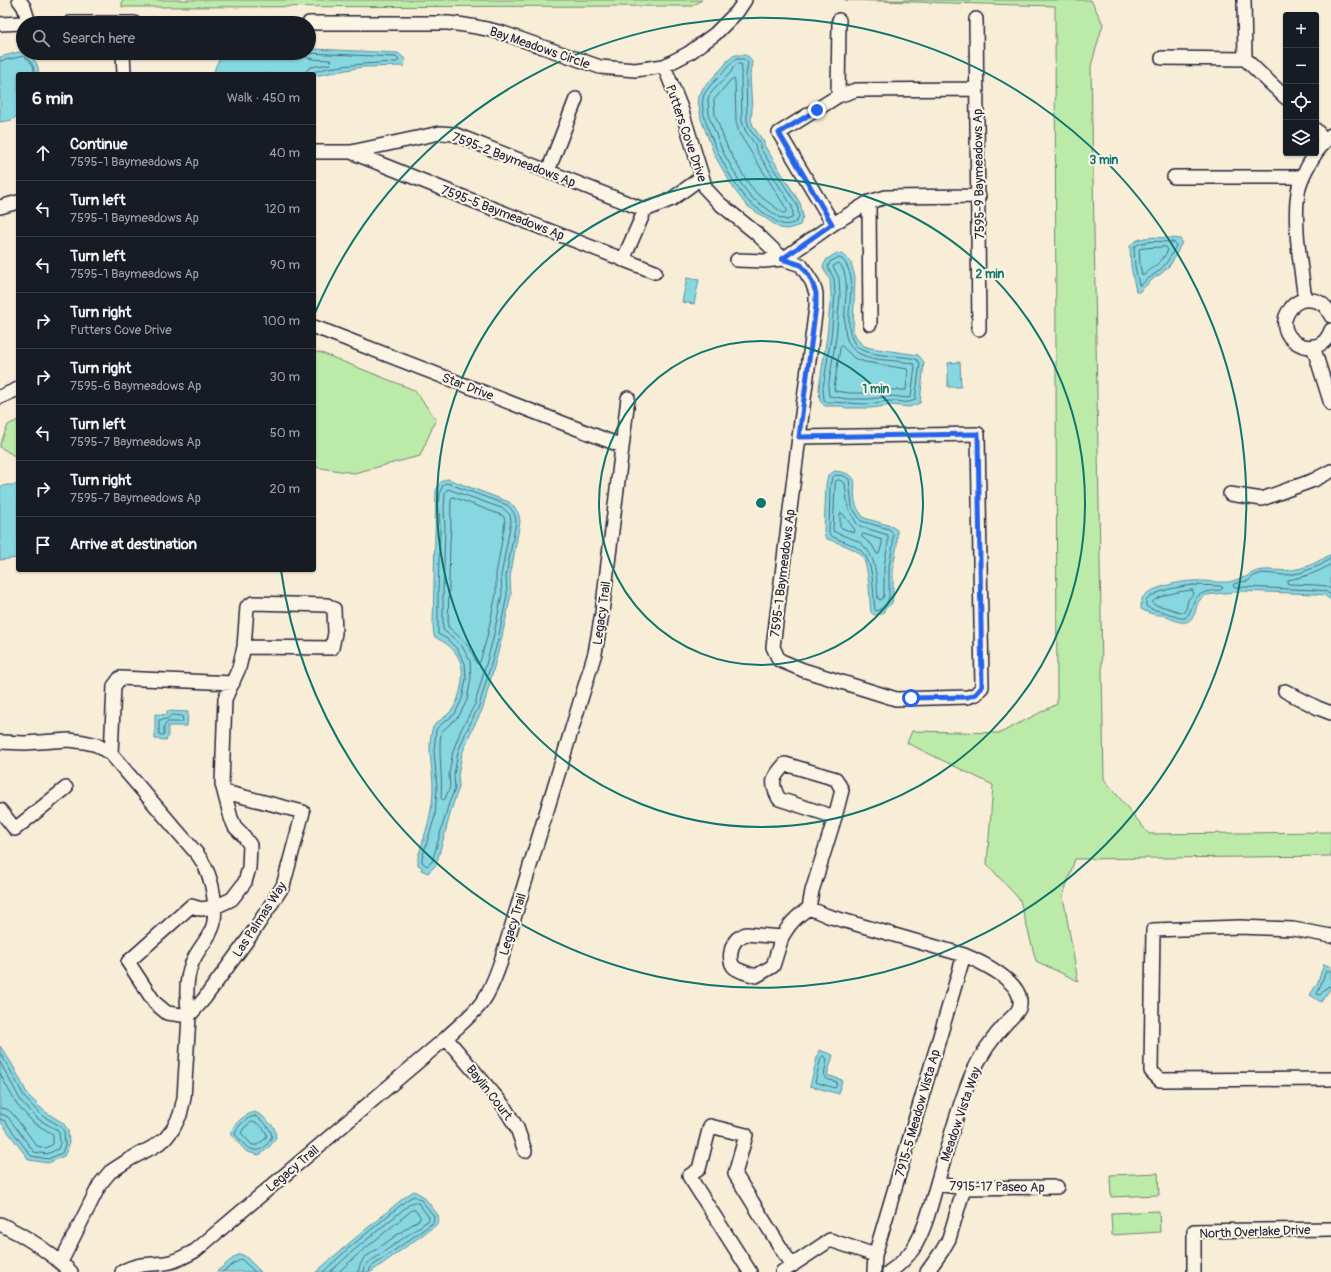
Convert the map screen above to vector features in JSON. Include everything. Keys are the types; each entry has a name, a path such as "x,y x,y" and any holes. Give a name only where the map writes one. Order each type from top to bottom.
{"street":[{"path":"19,0 24,7 27,16"},
{"name":"Bay Meadows Circle","path":"316,23 460,24 503,33 600,67 635,70 664,66 689,54 715,34 737,12 744,0"},
{"path":"1244,0 1245,59"},
{"name":"7595-9 Baymeadows Ap","path":"976,19 979,196 979,329"},
{"path":"838,96 839,20"},
{"path":"0,24 16,23"},
{"path":"1162,58 1245,59 1283,95"},
{"path":"123,60 124,72"},
{"name":"Putters Cove Drive","path":"664,66 682,108 706,189 719,203 756,233 782,259 801,265 812,282 816,293 816,306 799,437"},
{"path":"832,224 779,133 838,96 856,90 977,89"},
{"path":"548,171 576,99"},
{"path":"1305,300 1297,229 1298,199 1303,177 1312,159 1328,138 1319,132"},
{"name":"7595-2 Baymeadows Ap","path":"316,152 351,152 440,133 454,134 645,210"},
{"name":"7595-5 Baymeadows Ap","path":"351,152 655,272"},
{"path":"622,260 645,210 672,199 702,177"},
{"path":"1174,177 1303,177"},
{"path":"737,260 764,261 782,259 832,224 869,202 886,197 979,196"},
{"path":"869,202 870,324"},
{"path":"0,207 16,203"},
{"path":"1331,316 1324,305 1318,302 1305,300 1292,306 1287,312 1285,319 1287,334 1292,340 1306,347 1320,344 1326,339 1331,330"},
{"name":"Star Drive","path":"316,328 622,446"},
{"path":"1313,346 1331,404"},
{"path":"0,397 16,389"},
{"name":"Legacy Trail","path":"122,1272 128,1268 140,1264 166,1263 181,1259 195,1251 446,1038 483,1001 493,983 595,653 602,613 628,398"},
{"name":"7595-1 Baymeadows Ap","path":"978,434 982,687 976,694 968,697 896,699 803,670 779,660 773,647 799,437 978,434"},
{"path":"1230,494 1262,499 1314,480 1331,471"},
{"path":"189,1016 167,1013 155,1003 128,962 191,906 200,909 215,907 232,899 245,882 249,868 250,845 235,827 231,818 222,784 225,699 239,668 244,648 247,607 254,603 327,605 334,609 335,633 332,648 244,648"},
{"path":"111,754 114,686 120,678 233,683"},
{"path":"1285,691 1331,713"},
{"path":"0,742 25,743 69,740 97,745 111,754 206,866 211,881 215,907 213,925 191,965 187,982 186,996 189,1016 184,1098 180,1115 173,1129 165,1139 110,1172 100,1184 61,1262"},
{"path":"782,937 797,916 809,908 812,891 835,817 842,790 836,779 785,764 775,775 773,787 779,798 835,817"},
{"path":"0,810 15,829 66,788"},
{"name":"Las Palmas Way","path":"189,1016 204,999 251,936 283,886 302,812 225,792"},
{"name":"Meadow Vista Way","path":"809,908 828,916 964,955 993,970 1016,988 1021,1002 1020,1008 999,1031 980,1057 959,1110 926,1223 912,1249 894,1269 889,1272"},
{"path":"1331,936 1293,929 1240,926 1153,930 1151,1063 1151,1071 1160,1080 1331,1079"},
{"name":"7915-5 Meadow Vista Ap","path":"874,1272 875,1255 964,955"},
{"name":"Baylin Court","path":"446,1038 503,1105 517,1128 525,1151"},
{"path":"750,1272 689,1176 699,1169 710,1126 746,1135 735,1174 787,1269 830,1240 875,1255"},
{"name":"7915-17 Paseo Ap","path":"937,1184 964,1188 1057,1186"},
{"path":"927,1272 949,1239 964,1188"},
{"path":"0,1224 34,1242 61,1262 71,1272"},
{"name":"North Overlake Drive","path":"1194,1272 1194,1231 1331,1229"}],"green space":[{"path":"122,0 702,0 692,6 122,7"},
{"path":"845,0 1091,0 1103,24 1091,66 1104,779 1149,834 1331,832 1331,856 1075,859 1063,896 1078,981 1036,961 1020,900 987,864 993,785 907,743 912,731 1000,733 1057,704 1055,6"},
{"path":"319,352 414,390 436,419 420,456 354,473 316,467 316,353"},
{"path":"16,421 16,457 0,447 8,425"},
{"path":"1158,1173 1159,1195 1111,1197 1110,1175"},
{"path":"1159,1211 1160,1232 1112,1235 1111,1213"}],"water":[{"path":"316,49 398,53 405,59 404,66 362,67 316,76 316,72 214,72 220,60 316,60"},
{"path":"16,53 16,60 34,60 38,68 38,72 16,72 16,117 12,120 0,122 0,57"},
{"path":"735,55 745,55 749,57 752,62 750,75 752,110 751,120 754,128 764,142 764,145 800,203 803,216 800,225 788,229 780,228 746,205 734,189 715,156 701,119 698,99 703,88 728,60"},
{"path":"1144,238 1180,239 1182,242 1171,264 1139,292 1136,292 1131,266 1130,246 1134,242"},
{"path":"837,253 844,255 851,263 855,277 853,330 856,337 862,345 870,348 918,355 924,362 920,403 909,407 892,405 871,408 846,408 842,406 825,406 820,401 819,388 827,336 831,294 830,280 823,266 827,259"},
{"path":"687,278 699,280 694,304 682,302"},
{"path":"960,362 961,387 948,387 948,363"},
{"path":"835,471 850,475 853,478 856,505 864,518 891,526 897,530 897,545 893,567 892,603 882,614 874,615 871,612 868,574 861,555 850,548 827,539 825,536 826,485 828,475"},
{"path":"448,479 509,502 517,510 520,522 510,577 511,595 501,641 483,708 462,754 458,775 459,787 436,865 428,873 421,870 422,867 418,865 418,857 428,823 433,797 430,752 432,730 437,723 453,709 462,683 461,664 457,655 453,649 434,636 433,626 436,491 441,481"},
{"path":"16,485 16,558 0,560 0,487"},
{"path":"1331,554 1331,600 1324,595 1315,594 1243,591 1206,595 1199,601 1192,618 1185,622 1177,621 1162,615 1152,614 1141,609 1142,599 1145,595 1157,588 1181,582 1228,582 1246,577 1258,571 1283,571 1297,569 1310,565"},
{"path":"167,711 188,712 187,726 168,726 168,737 166,740 155,739 155,714 167,715"},
{"path":"1324,964 1331,967 1331,988 1321,1002 1310,995 1317,984"},
{"path":"0,1046 12,1064 28,1095 44,1111 63,1123 68,1130 69,1145 64,1156 48,1163 29,1160 0,1121"},
{"path":"819,1050 833,1055 827,1075 842,1080 839,1094 810,1086"},
{"path":"255,1112 274,1127 276,1137 269,1147 259,1155 247,1152 230,1134 234,1126 240,1120"},
{"path":"414,1191 423,1196 438,1215 439,1220 436,1225 371,1272 316,1272 406,1196"},
{"path":"241,1254 261,1272 216,1272 236,1256"}],"route":[{"path":"817,110 779,133 832,224 821,230 782,259 801,265 808,274 816,293 816,306 799,437 978,434 982,687 976,694 968,697 911,698"}]}
